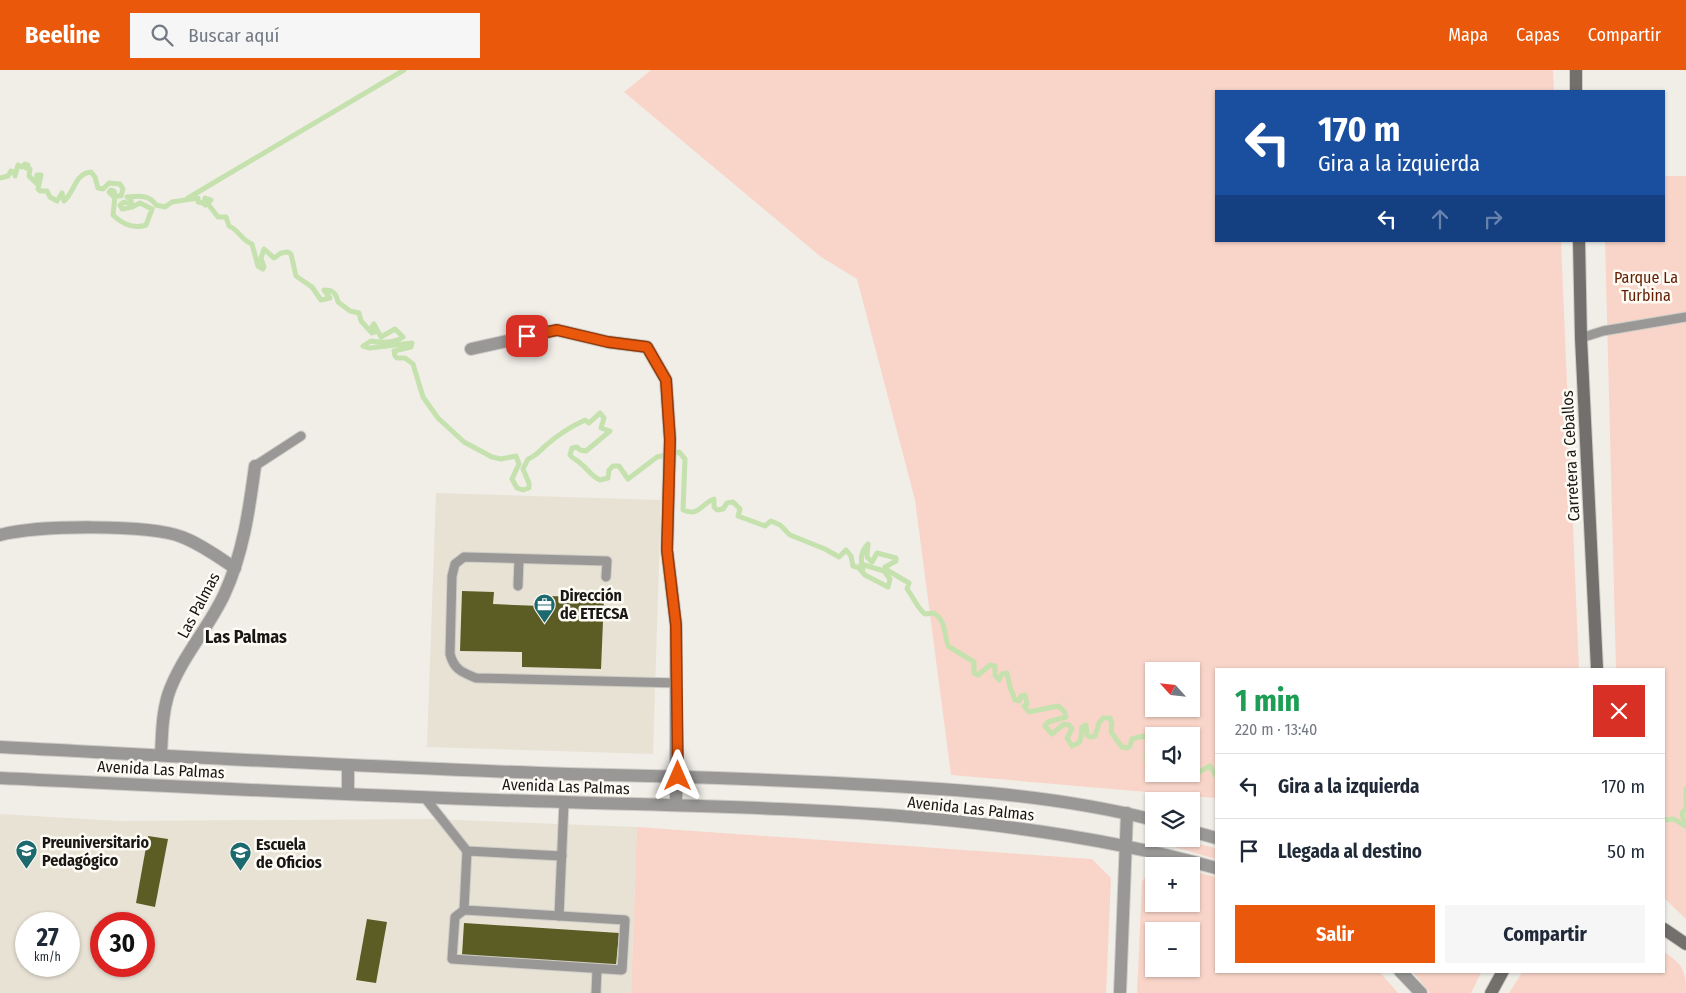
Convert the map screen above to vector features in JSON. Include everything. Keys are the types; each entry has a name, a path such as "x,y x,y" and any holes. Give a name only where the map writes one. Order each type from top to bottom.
{"main road":[{"path":"1576,70 1576,90"},
{"name":"Carretera a Ceballos","path":"1579,242 1581,338 1596,668"},
{"path":"1665,930 1686,944"},
{"path":"1491,993 1502,973"}],"street":[{"path":"471,350 557,330 608,342 647,347 666,380 670,440 667,550 676,625 678,776 676,805"},
{"name":"Las Palmas","path":"161,756 162,720 168,694 214,615 235,568 246,534 255,466"},
{"path":"0,535 38,529 162,532 182,537 235,568"},
{"name":"Avenida Las Palmas","path":"0,748 348,765 678,776 943,788 1037,798 1145,818"},
{"path":"348,765 348,794"},
{"name":"Avenida Las Palmas","path":"0,778 425,798 676,805 941,819 1126,845 1215,868"},
{"path":"1120,993 1127,813"},
{"path":"1200,834 1215,838"},
{"path":"1402,973 1421,993"}],"lane":[{"path":"1581,338 1603,331 1686,317"},
{"path":"255,466 300,436"},
{"path":"606,577 607,562 464,558 456,564 452,576 450,654 453,664 460,672 476,678 677,683"},
{"path":"518,586 519,559"},
{"path":"425,798 467,851 464,910"},
{"path":"559,916 564,802"},
{"path":"467,851 562,856"},
{"path":"464,910 559,916 625,920 622,970 452,959 455,917 464,910"},
{"path":"596,993 597,968"}],"shaded area":[{"name":"Dirección de ETECSA","path":"436,493 661,500 653,754 427,747"},
{"path":"0,814 120,821 429,819 637,827 631,993 0,993"}],"green space":[{"path":"651,70 1553,70 1554,90 1215,90 1215,242 1561,242 1579,668 1215,668 1215,798 1200,797 1200,792 1147,792 951,775 915,500 857,279 821,257 624,92"},
{"name":"Parque La Turbina","path":"1665,176 1686,176 1686,919 1665,899 1665,668 1616,668 1605,242 1665,242"},
{"path":"637,827 1092,859 1111,878 1106,993 631,993"},
{"path":"1200,844 1215,848 1215,859 1174,847 1200,847"},
{"path":"1200,873 1215,877 1215,973 1381,973 1398,993 1137,993 1142,881 1145,878 1145,912 1200,912"},
{"path":"1665,953 1675,960 1682,969 1686,993 1509,993 1522,973 1665,973"},
{"path":"1414,973 1481,973 1471,993 1430,993"}],"building":[{"path":"462,591 494,592 493,604 540,606 540,596 604,597 601,669 522,667 522,652 460,651"},
{"path":"148,836 168,839 155,907 136,903"},
{"path":"367,919 387,922 376,983 356,980"},
{"path":"464,923 619,933 616,965 462,955"}],"waterway":[{"path":"188,198 404,70"},
{"path":"0,178 8,176 11,171 14,172 15,176 18,165 22,167 25,164 28,165 26,168 30,169 29,176 36,183 37,175 41,175 38,189 40,191 47,191 50,197 57,201 62,193 64,201 81,176 91,172 95,177 98,188 103,189 109,183 120,184 123,189 121,196 115,196 113,215 124,224 132,226 146,225 152,209 140,203 132,207 131,200 127,197 147,197 156,205 165,207 172,202 198,198 198,202 208,204 218,217 226,217 229,226 252,244 258,266 263,269 264,267 261,258 264,249 274,258 281,253 288,252 291,254 296,276 312,287 321,300 330,298 324,290 332,291 338,302 350,311 359,313 361,321 372,333 375,332 372,327 374,324 381,337 395,329 403,337 388,342 371,341 363,346 370,348 412,343 411,347 394,351 395,356 397,358 405,358 413,364 423,397 438,418 464,442 492,457 501,459 516,456 519,464 512,479 517,488 523,490 529,488 529,483 523,469 528,459 563,432 585,420 589,423 600,413 604,418 601,428 610,431 586,451 580,450 577,447 572,448 570,455 600,480 608,478 609,470 613,466 619,466 628,479 657,457 679,452 685,459 683,510 688,512 697,511 714,499 714,507 717,510 723,509 727,503 733,502 740,509 738,516 765,526 771,521 780,525 790,535 825,549 839,557 846,550 851,556 853,566 863,569 862,556 868,544 867,557 872,562 877,553 896,558 896,561 885,567 887,570 909,583 907,589 922,612 925,614 934,613 938,616 943,624 948,646 974,662 974,673 978,675 990,665 995,666 995,675 999,680 1002,674 1007,673 1015,700 1019,701 1021,696 1025,695 1027,704 1024,706 1029,712 1058,706 1064,711 1066,717 1048,722 1045,726 1052,734 1064,724 1069,725 1072,729 1067,738 1072,746 1080,741 1082,727 1086,725 1087,735 1090,737 1095,736 1099,723 1103,718 1110,718 1112,724 1111,732 1122,747 1127,748 1130,746 1132,739 1143,736 1145,737"},
{"path":"115,196 114,191 111,190 109,192 115,198"},
{"path":"204,203 205,198 211,200 205,205"},
{"path":"130,204 124,202 120,205 122,209 132,207"},
{"path":"859,568 865,575 888,587 890,579 884,571 861,564"},
{"path":"1200,771 1210,766 1215,774"},
{"path":"1686,789 1686,804"},
{"path":"1665,820 1674,819 1685,826 1682,813 1686,808"}],"place":[{"name":"Dirección de ETECSA","path":"544,623"},
{"name":"Preuniversitario Pedagógico","path":"26,870"},
{"name":"Escuela de Oficios","path":"240,872"}],"district":[{"name":"Las Palmas","path":"246,637"}],"route":[{"path":"527,336 557,330 608,342 647,347 666,380 670,440 667,550 676,625 678,776"}]}
